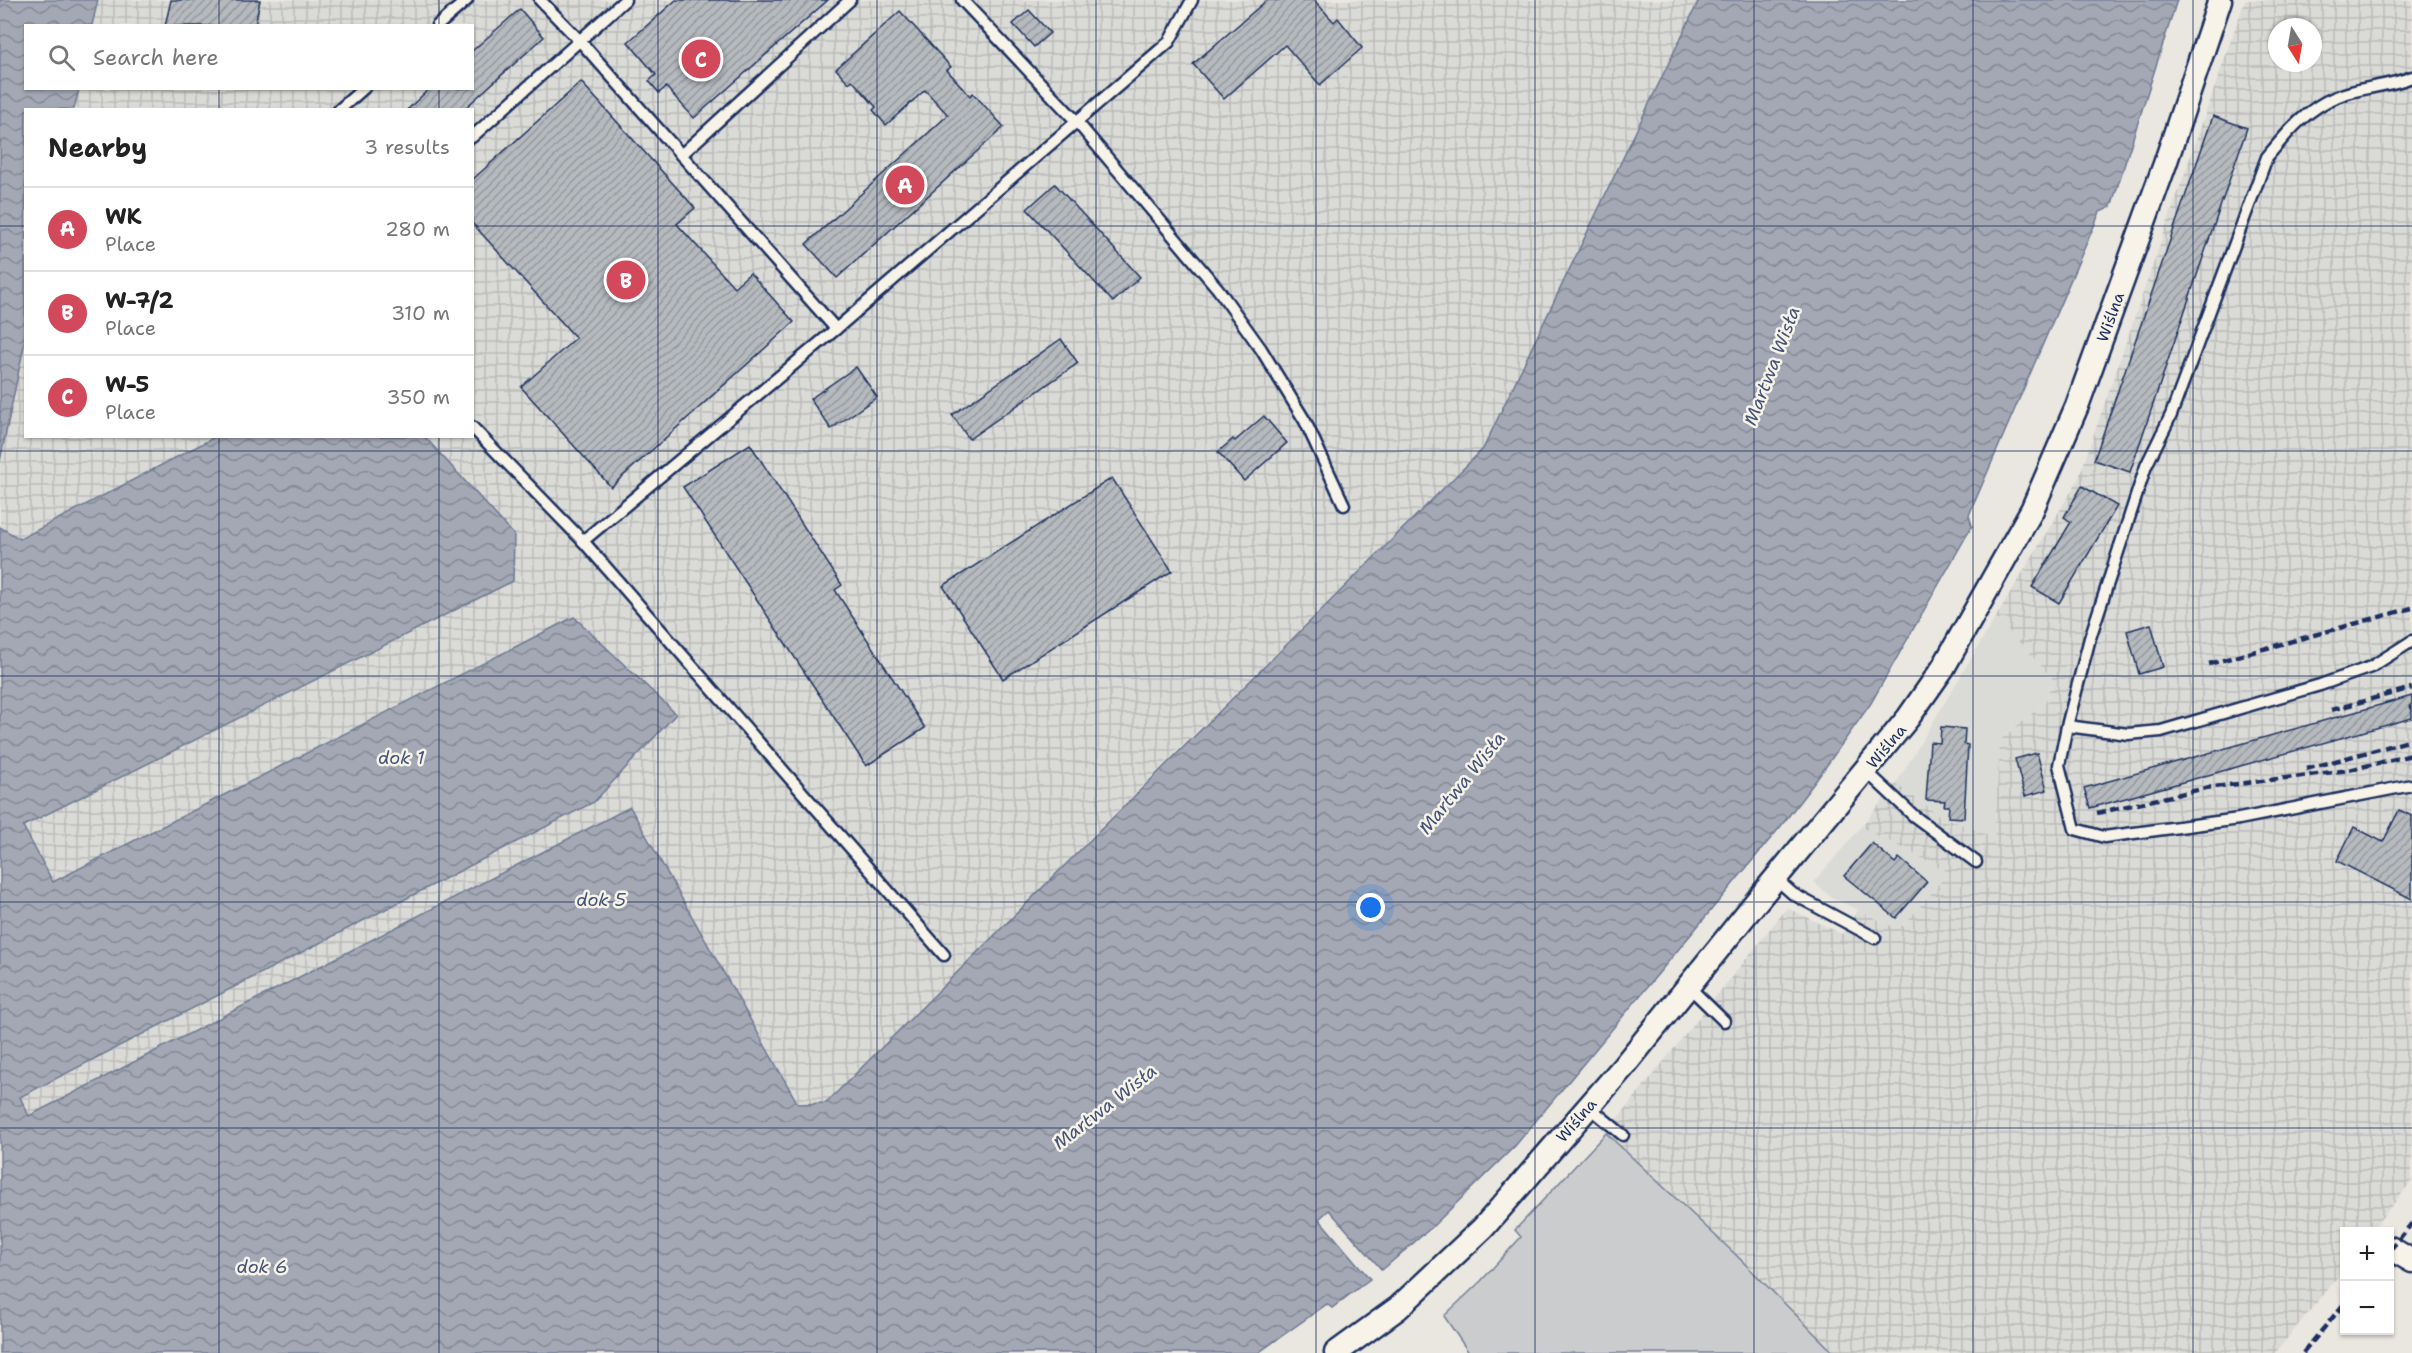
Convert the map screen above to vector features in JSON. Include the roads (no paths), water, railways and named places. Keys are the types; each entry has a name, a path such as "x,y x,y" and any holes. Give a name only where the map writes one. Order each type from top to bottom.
{"street":[{"name":"Wiślna","path":"1336,1353 1398,1308 1483,1228 1688,986 1908,718 1943,668 2032,510 2077,406 2165,164 2220,0"},
{"path":"2394,1250 2412,1261"}],"lane":[{"path":"439,24 467,0"},
{"path":"540,0 580,41 836,329"},
{"path":"474,135 625,0"},
{"path":"681,155 850,0"},
{"path":"962,0 1077,122 1218,289 1262,349 1305,421 1344,505"},
{"path":"583,541 836,329 1169,42 1192,0"},
{"path":"2412,77 2398,83 2336,96 2295,122 2267,157 2170,415 2146,466 2090,638 2059,765 2075,829 2104,837 2240,819 2412,785"},
{"path":"341,108 362,90"},
{"path":"474,429 583,541 944,955"},
{"path":"2067,726 2128,734 2161,731 2319,685 2371,667 2412,641"},
{"path":"1865,770 1914,816 1976,862"},
{"path":"1775,878 1793,894 1875,938"},
{"path":"1688,986 1724,1021"},
{"path":"1588,1106 1623,1135"}],"water":[{"path":"0,0 98,0 92,24 24,24 24,90 79,90 74,108 24,108 24,346 0,461"},
{"path":"1699,0 2177,0 2111,207 2100,212 1969,515 1972,526 1871,703 1781,826 1515,1146 1432,1227 1382,1270 1329,1210 1319,1219 1370,1279 1332,1308 1327,1304 1258,1353 0,1353 0,527 20,539 213,438 426,438 514,535 513,581 23,826 53,882 574,617 676,714 594,802 20,1097 29,1116 630,807 798,1104 826,1103 1483,449"}],"railway":[{"path":"2209,664 2412,608"},
{"path":"2331,710 2412,688"},
{"path":"2306,769 2412,740"},
{"path":"2097,813 2206,788 2349,770 2412,755"},
{"path":"2394,1245 2412,1223"},
{"path":"2303,1353 2340,1309"}],"place":[{"name":"W-5","path":"701,59"},
{"name":"WK","path":"905,185"},
{"name":"W-7/2","path":"626,280"}],"water label":[{"name":"Martwa Wisła","path":"1772,366"},
{"name":"dok 1","path":"401,758"},
{"name":"Martwa Wisła","path":"1462,783"},
{"name":"dok 5","path":"601,900"},
{"name":"Martwa Wisła","path":"1105,1107"},
{"name":"dok 6","path":"262,1267"}]}
